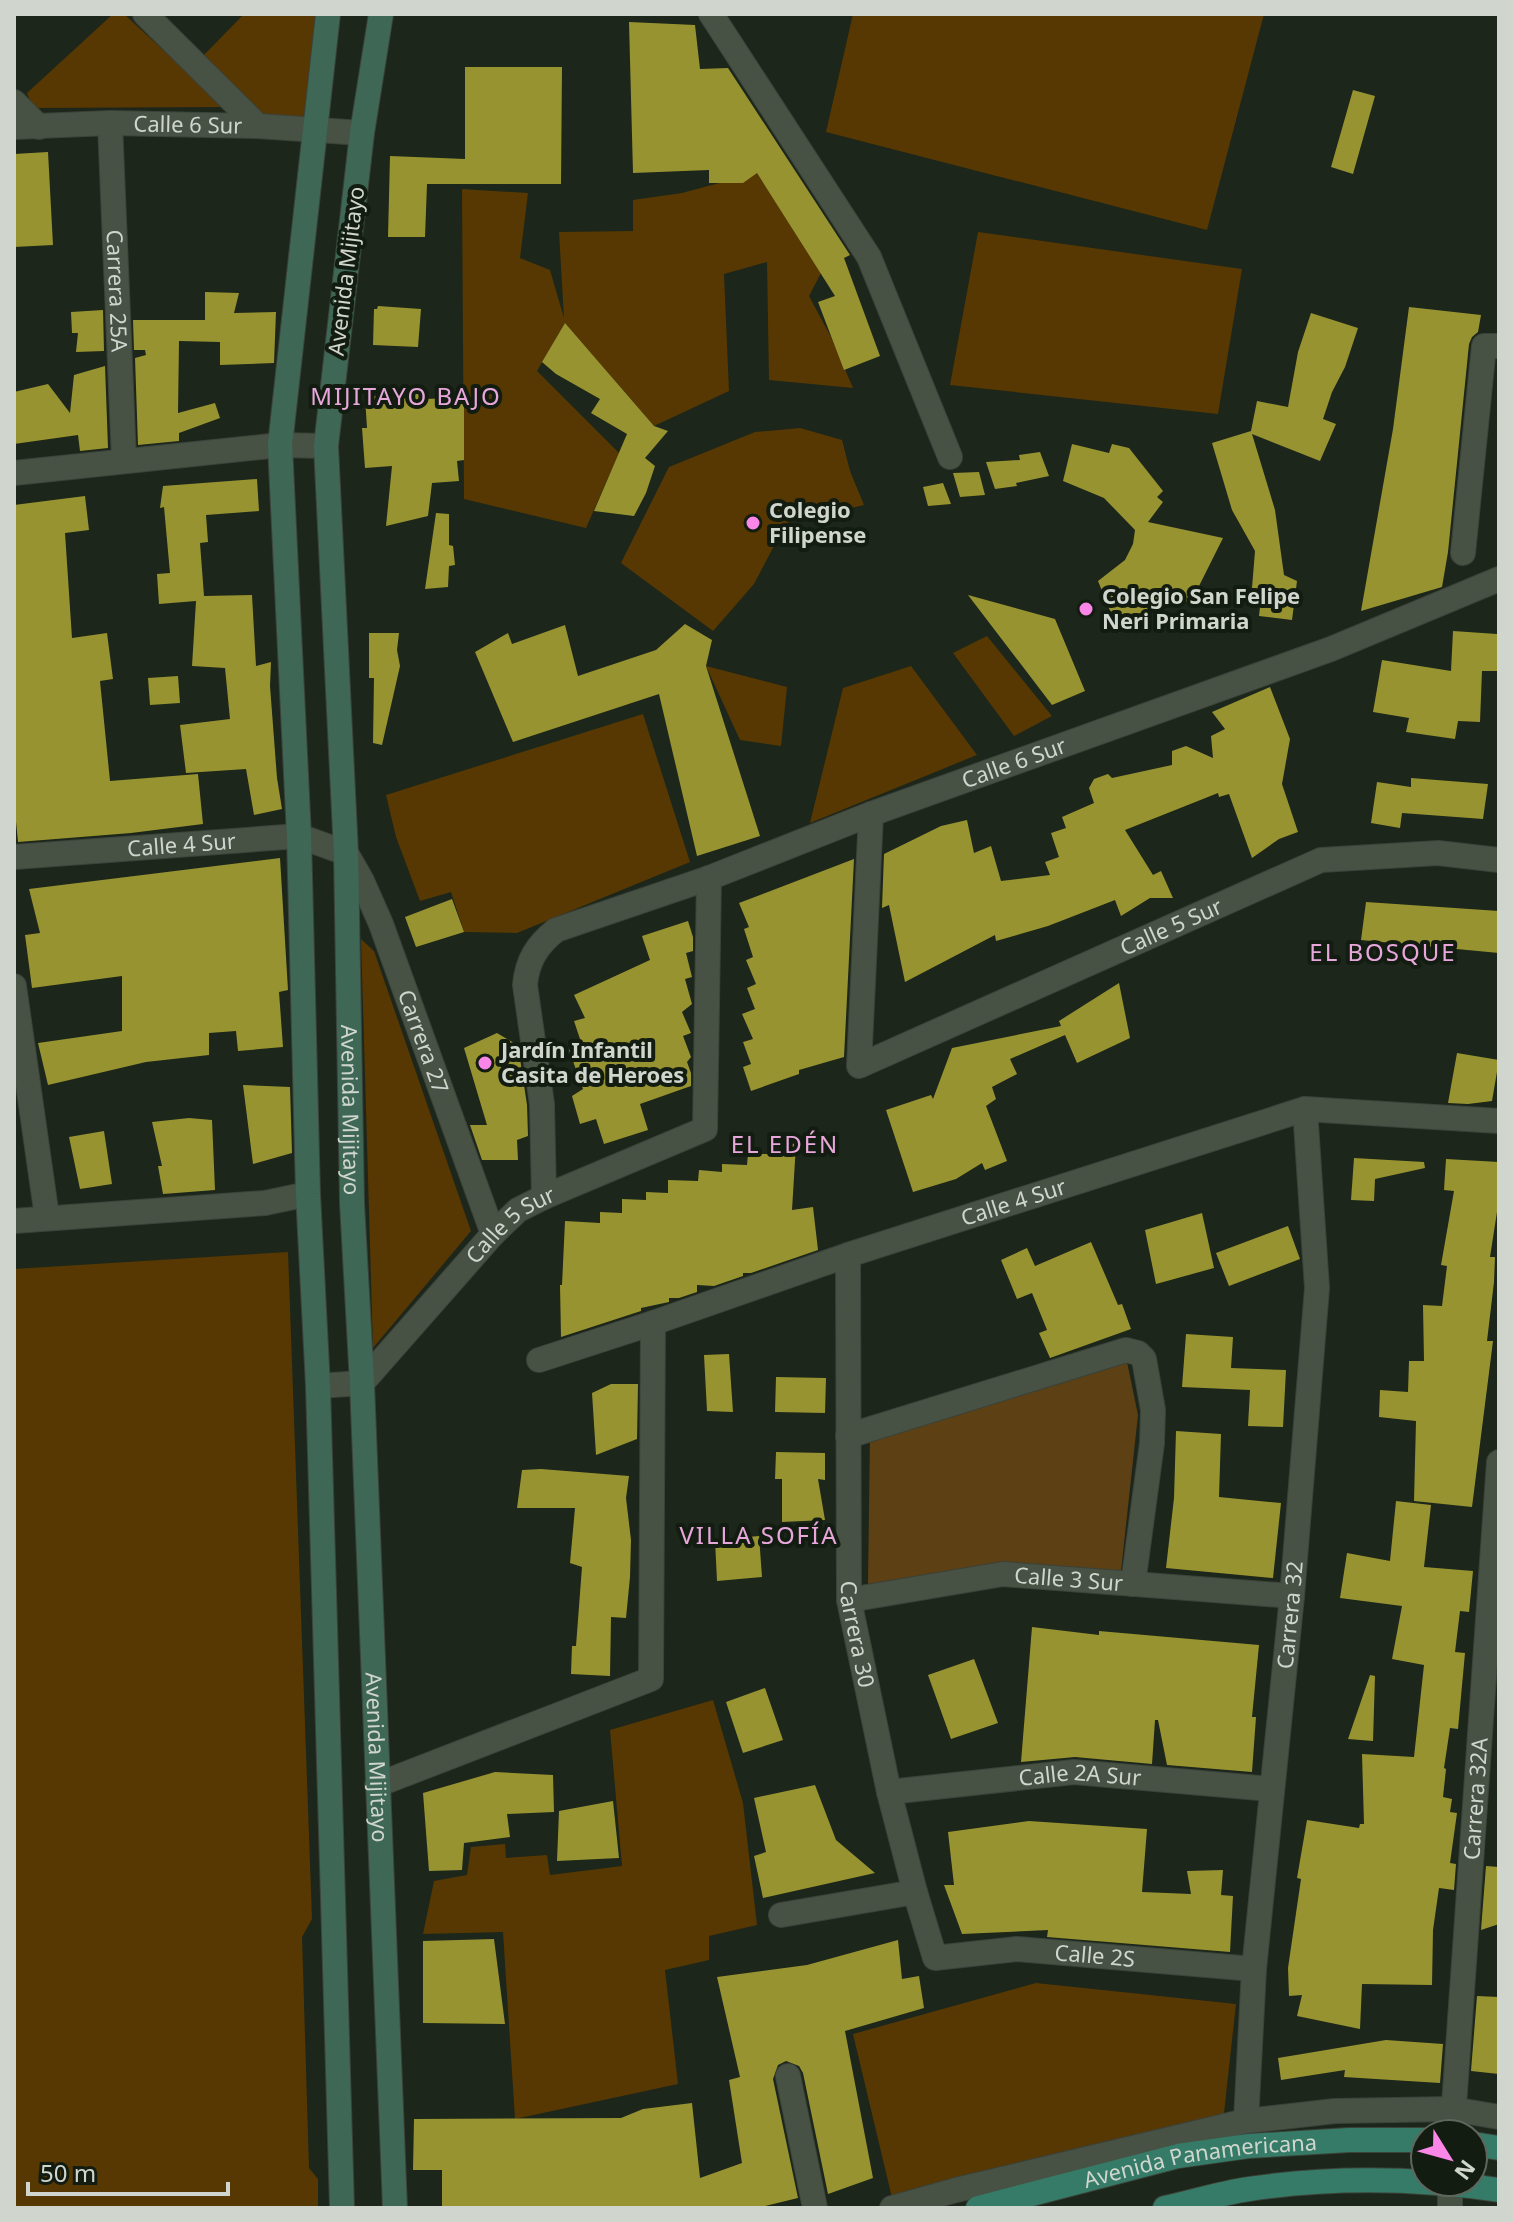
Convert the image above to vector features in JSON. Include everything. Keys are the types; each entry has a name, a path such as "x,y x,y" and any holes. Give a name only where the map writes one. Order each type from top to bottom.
{"main road":[{"name":"Avenida Mijitayo","path":"328,14 280,445 299,836 342,2208"},
{"name":"Avenida Mijitayo","path":"381,14 362,133 326,446 346,853 352,1203 395,2208"},
{"name":"Avenida Panamericana","path":"978,2208 1178,2156 1249,2146 1409,2140"},
{"name":"Avenida Panamericana","path":"1165,2208 1248,2189 1341,2181 1409,2182"}],"street":[{"path":"145,14 258,126"},
{"path":"711,14 869,257 950,457"},
{"path":"14,102 39,127"},
{"name":"Calle 6 Sur","path":"14,127 110,123 258,126 362,133"},
{"name":"Carrera 25A","path":"110,123 124,460"},
{"path":"1463,553 1492,346"},
{"path":"14,473 280,445 326,446"},
{"name":"Calle 6 Sur","path":"544,1197 542,1104 525,985 526,969 533,954 543,940 556,930 709,878 871,814 1331,649 1499,579"},
{"name":"Calle 5 Sur","path":"871,814 859,1066 1321,860 1438,853 1499,860"},
{"name":"Calle 4 Sur","path":"14,857 299,836 346,853"},
{"name":"Carrera 27","path":"346,853 381,924 493,1234"},
{"name":"Calle 5 Sur","path":"362,1383 493,1234 518,1210 705,1129 709,878"},
{"path":"14,986 47,1217"},
{"name":"Calle 4 Sur","path":"539,1360 848,1255 1305,1109 1499,1121"},
{"name":"Carrera 32","path":"1246,2121 1254,1969 1292,1596 1317,1288 1305,1109"},
{"path":"14,1221 265,1203 308,1194"},
{"name":"Carrera 30","path":"848,1255 849,1600 889,1792 935,1958"},
{"path":"377,1785 651,1679 653,1323"},
{"path":"848,1436 1126,1350 1138,1353 1144,1359 1153,1410 1152,1443 1133,1584"},
{"path":"318,1386 362,1383"},
{"name":"Carrera 32A","path":"1452,2118 1493,1622 1499,1462"},
{"name":"Calle 3 Sur","path":"849,1600 1003,1574 1292,1596"},
{"name":"Calle 2A Sur","path":"889,1792 1074,1772 1271,1789"},
{"path":"781,1915 915,1892"},
{"name":"Calle 2S","path":"935,1958 1017,1949 1254,1969"},
{"path":"788,2076 815,2208"},
{"path":"892,2208 1246,2121 1335,2111 1452,2109 1499,2117"}],"shaded area":[{"path":"113,14 124,14 225,107 33,108 27,93"},
{"path":"244,14 317,14 306,117 265,117 202,57"},
{"path":"853,14 1264,14 1207,230 826,132"},
{"path":"757,173 821,273 809,296 853,388 769,380 767,262 724,274 729,391 654,426 565,323 537,371 619,453 586,528 464,499 462,189 528,193 520,258 550,270 564,318 559,232 633,231 633,200 682,193"},
{"path":"978,232 1242,269 1218,414 950,385"},
{"path":"800,428 842,440 864,505 786,523 754,584 713,631 621,563 669,467 755,432"},
{"path":"987,636 1052,716 1014,736 953,653"},
{"path":"706,666 787,687 781,746 740,740"},
{"path":"911,666 977,755 810,823 843,688"},
{"path":"643,714 690,862 517,933 464,932 451,892 420,901 396,837 386,795"},
{"path":"361,939 374,951 471,1231 373,1348"},
{"path":"288,1252 312,1919 302,1937 309,2168 318,2179 318,2208 14,2208 14,1269"},
{"path":"1126,1357 1138,1415 1121,1571 998,1563 868,1584 870,1435"},
{"path":"713,1700 743,1803 757,1925 709,1936 709,1960 665,1970 678,2084 515,2119 503,1932 423,1934 434,1881 467,1875 471,1847 505,1844 506,1858 547,1855 550,1875 622,1866 610,1730"},
{"path":"1036,1983 1236,2004 1223,2122 893,2202 853,2034"}],"building":[{"path":"629,22 695,25 700,69 728,68 850,255 844,258 880,356 844,370 818,302 835,296 757,173 743,183 709,183 709,170 633,173"},
{"path":"465,67 562,67 561,184 427,184 425,237 388,237 390,156 465,159"},
{"path":"1353,90 1375,96 1353,174 1331,167"},
{"path":"48,152 53,245 14,247 14,154"},
{"path":"205,292 239,293 234,313 276,312 274,363 220,365 220,342 179,341 178,413 215,403 220,418 179,433 179,441 138,445 135,358 146,355 145,350 134,350 133,320 205,320"},
{"path":"378,306 421,309 418,347 373,345 374,309"},
{"path":"1409,307 1481,315 1478,332 1469,344 1448,552 1442,587 1361,611 1393,429"},
{"path":"103,310 104,351 76,352 78,333 72,333 71,312"},
{"path":"1311,313 1358,328 1323,419 1336,424 1320,461 1252,434 1275,510 1284,575 1297,581 1292,620 1259,616 1262,589 1252,588 1255,551 1232,510 1212,443 1251,431 1257,401 1288,407 1298,352"},
{"path":"565,323 654,426 668,431 645,458 655,466 634,516 594,511 627,434 591,413 600,399 556,374 542,362"},
{"path":"105,366 108,448 80,451 78,435 14,444 14,392 48,384 70,413 74,375"},
{"path":"419,392 421,399 464,398 464,460 457,461 459,481 432,483 428,516 386,526 392,466 365,468 362,428 367,428 365,397"},
{"path":"1072,444 1109,453 1112,444 1129,448 1163,491 1157,497 1163,502 1148,522 1223,538 1190,604 1175,594 1119,633 1098,581 1125,560 1133,544 1135,530 1104,498 1063,481"},
{"path":"1040,452 1049,476 995,489 986,462 1020,460 1019,455"},
{"path":"979,472 985,495 960,497 953,473"},
{"path":"257,479 259,511 206,515 208,542 200,543 204,596 252,595 256,666 271,662 270,686 282,809 254,815 246,769 186,773 180,725 230,719 225,668 192,666 196,601 159,604 157,574 170,573 164,507 160,508 163,486"},
{"path":"943,483 951,504 928,506 923,487"},
{"path":"85,496 89,530 65,533 72,638 107,633 113,679 100,681 110,781 198,774 203,824 18,842 14,801 14,505"},
{"path":"436,513 449,514 449,545 453,546 455,565 449,566 448,587 425,589"},
{"path":"968,595 1055,619 1085,691 1052,705"},
{"path":"685,624 712,640 706,666 760,836 697,856 659,694 513,742 475,652 508,633 512,644 565,625 578,676 656,650"},
{"path":"1453,631 1497,634 1499,638 1499,671 1482,671 1480,722 1458,721 1455,739 1406,732 1409,718 1373,712 1382,660 1451,671"},
{"path":"369,633 399,633 397,650 400,666 382,745 373,743 374,678 369,678"},
{"path":"178,676 180,703 150,705 148,678"},
{"path":"1270,687 1290,739 1282,784 1298,832 1279,839 1252,858 1229,794 1219,797 1218,793 1125,830 1153,875 1161,871 1173,898 1150,898 1121,916 1115,900 1048,926 996,941 995,935 905,982 889,905 882,908 884,854 941,826 967,820 974,853 991,846 1001,881 1050,875 1045,862 1059,857 1051,833 1066,828 1062,817 1094,803 1089,788 1094,779 1108,774 1112,778 1172,765 1172,751 1186,746 1213,758 1211,736 1225,729 1212,712"},
{"path":"1411,778 1488,784 1483,819 1402,813 1400,828 1371,823 1377,782 1411,787"},
{"path":"280,858 288,990 279,992 283,1047 238,1051 236,1031 209,1033 209,1055 146,1062 48,1085 38,1043 122,1031 122,976 32,988 25,935 40,933 29,889"},
{"path":"854,859 844,1057 799,1070 799,1074 751,1091 743,1067 751,1064 743,1042 753,1039 742,1014 755,1009 747,988 756,984 746,960 753,957 744,929 749,927 739,903"},
{"path":"452,899 464,932 416,947 405,917"},
{"path":"1366,902 1499,911 1499,953 1361,940"},
{"path":"688,921 693,951 686,953 692,977 685,979 692,1004 682,1012 691,1033 683,1036 691,1057 687,1062 691,1086 640,1104 648,1130 604,1144 596,1119 580,1124 572,1096 583,1089 569,1050 582,1045 574,1021 585,1018 574,995 650,960 642,936"},
{"path":"1119,983 1130,1038 1077,1063 1065,1035 1010,1059 1017,1074 992,1087 996,1099 986,1106 1007,1161 985,1170 982,1163 956,1179 913,1192 886,1110 931,1095 933,1099 952,1048 1061,1026 1059,1021"},
{"path":"497,1033 514,1043 519,1052 528,1136 517,1140 518,1160 482,1160 470,1125 487,1125 464,1048"},
{"path":"1457,1053 1499,1060 1492,1101 1448,1103"},
{"path":"243,1085 290,1087 292,1153 253,1164"},
{"path":"189,1118 212,1120 215,1190 163,1194 158,1166 162,1166 152,1122"},
{"path":"104,1131 112,1184 80,1189 69,1137"},
{"path":"773,1142 796,1144 792,1210 813,1207 818,1250 743,1273 743,1276 714,1286 697,1285 697,1292 669,1298 669,1302 641,1308 641,1311 561,1337 560,1285 565,1221 600,1223 600,1212 622,1213 622,1199 646,1200 646,1192 668,1193 668,1180 698,1181 699,1170 722,1172 722,1164 747,1165 748,1154 772,1154"},
{"path":"1354,1158 1424,1162 1425,1168 1375,1179 1374,1201 1351,1200"},
{"path":"1446,1159 1499,1162 1499,1199 1490,1257 1495,1257 1494,1282 1487,1341 1493,1341 1472,1507 1414,1501 1416,1421 1379,1417 1380,1390 1408,1392 1409,1361 1424,1361 1423,1305 1442,1306 1447,1266 1441,1265 1454,1191 1444,1190"},
{"path":"1202,1213 1214,1268 1156,1284 1145,1230"},
{"path":"1288,1226 1300,1259 1229,1286 1216,1253"},
{"path":"1091,1242 1131,1329 1050,1358 1039,1333 1047,1330 1032,1293 1017,1299 1001,1260 1027,1248 1035,1266"},
{"path":"1186,1334 1233,1337 1231,1368 1286,1370 1283,1427 1248,1426 1250,1390 1182,1387"},
{"path":"729,1354 733,1412 707,1411 704,1355"},
{"path":"776,1377 826,1378 825,1413 775,1412"},
{"path":"611,1384 638,1384 637,1439 596,1455 592,1393"},
{"path":"1176,1431 1221,1434 1219,1497 1281,1503 1273,1578 1166,1568 1174,1498"},
{"path":"776,1452 825,1453 825,1480 818,1479 825,1520 782,1522 782,1479 775,1479"},
{"path":"522,1470 629,1476 626,1498 631,1540 630,1577 626,1618 611,1617 610,1676 571,1674 582,1567 570,1563 575,1508 517,1508"},
{"path":"1396,1501 1431,1505 1424,1567 1473,1571 1469,1612 1460,1611 1455,1652 1465,1653 1458,1729 1450,1728 1444,1768 1443,1797 1452,1799 1450,1812 1457,1813 1450,1863 1456,1864 1454,1890 1439,1888 1433,1930 1432,1985 1362,1984 1360,2029 1297,2016 1302,1995 1289,1996 1288,1968 1301,1879 1297,1878 1307,1820 1359,1828 1360,1824 1364,1824 1362,1754 1414,1757 1424,1665 1392,1659 1402,1606 1340,1598 1347,1553 1390,1561"},
{"path":"759,1536 762,1577 717,1581 715,1540"},
{"path":"1032,1627 1099,1635 1099,1631 1259,1645 1252,1717 1256,1717 1252,1772 1167,1765 1158,1720 1155,1720 1152,1764 1075,1757 1021,1762"},
{"path":"974,1659 998,1723 951,1739 928,1675"},
{"path":"1370,1675 1375,1676 1373,1741 1348,1739"},
{"path":"765,1688 783,1740 743,1753 726,1702"},
{"path":"495,1772 553,1775 554,1812 507,1814 510,1837 464,1843 462,1870 429,1871 423,1793"},
{"path":"815,1785 836,1840 875,1873 763,1898 754,1856 766,1852 754,1798"},
{"path":"613,1801 619,1858 557,1861 559,1811"},
{"path":"1029,1821 1147,1829 1142,1892 1191,1894 1187,1871 1223,1870 1221,1895 1233,1896 1230,1952 1047,1937 1048,1930 962,1934 944,1885 954,1885 948,1832"},
{"path":"1486,1866 1499,1867 1499,1924 1481,1930"},
{"path":"494,1939 505,2024 423,2023 423,1941"},
{"path":"898,1940 902,1979 919,1976 924,2008 845,2031 873,2178 828,2194 803,2073 799,2066 786,2061 778,2065 773,2079 798,2198 757,2208 442,2208 442,2170 413,2170 414,2119 621,2118 643,2109 692,2103 700,2178 742,2163 729,2080 740,2077 717,1977 807,1965"},
{"path":"1477,1996 1499,1997 1499,2074 1471,2071"},
{"path":"1386,2040 1443,2044 1440,2083 1344,2077 1345,2070 1281,2080 1278,2058"}],"place":[{"name":"Colegio Filipense","path":"753,523"},
{"name":"Colegio San Felipe Neri Primaria","path":"1086,609"},
{"name":"Jardín Infantil Casita de Heroes","path":"485,1063"}],"district":[{"name":"MIJITAYO BAJO","path":"406,397"},
{"name":"EL BOSQUE","path":"1383,953"},
{"name":"EL EDÉN","path":"785,1145"},
{"name":"VILLA SOFÍA","path":"759,1536"}]}
